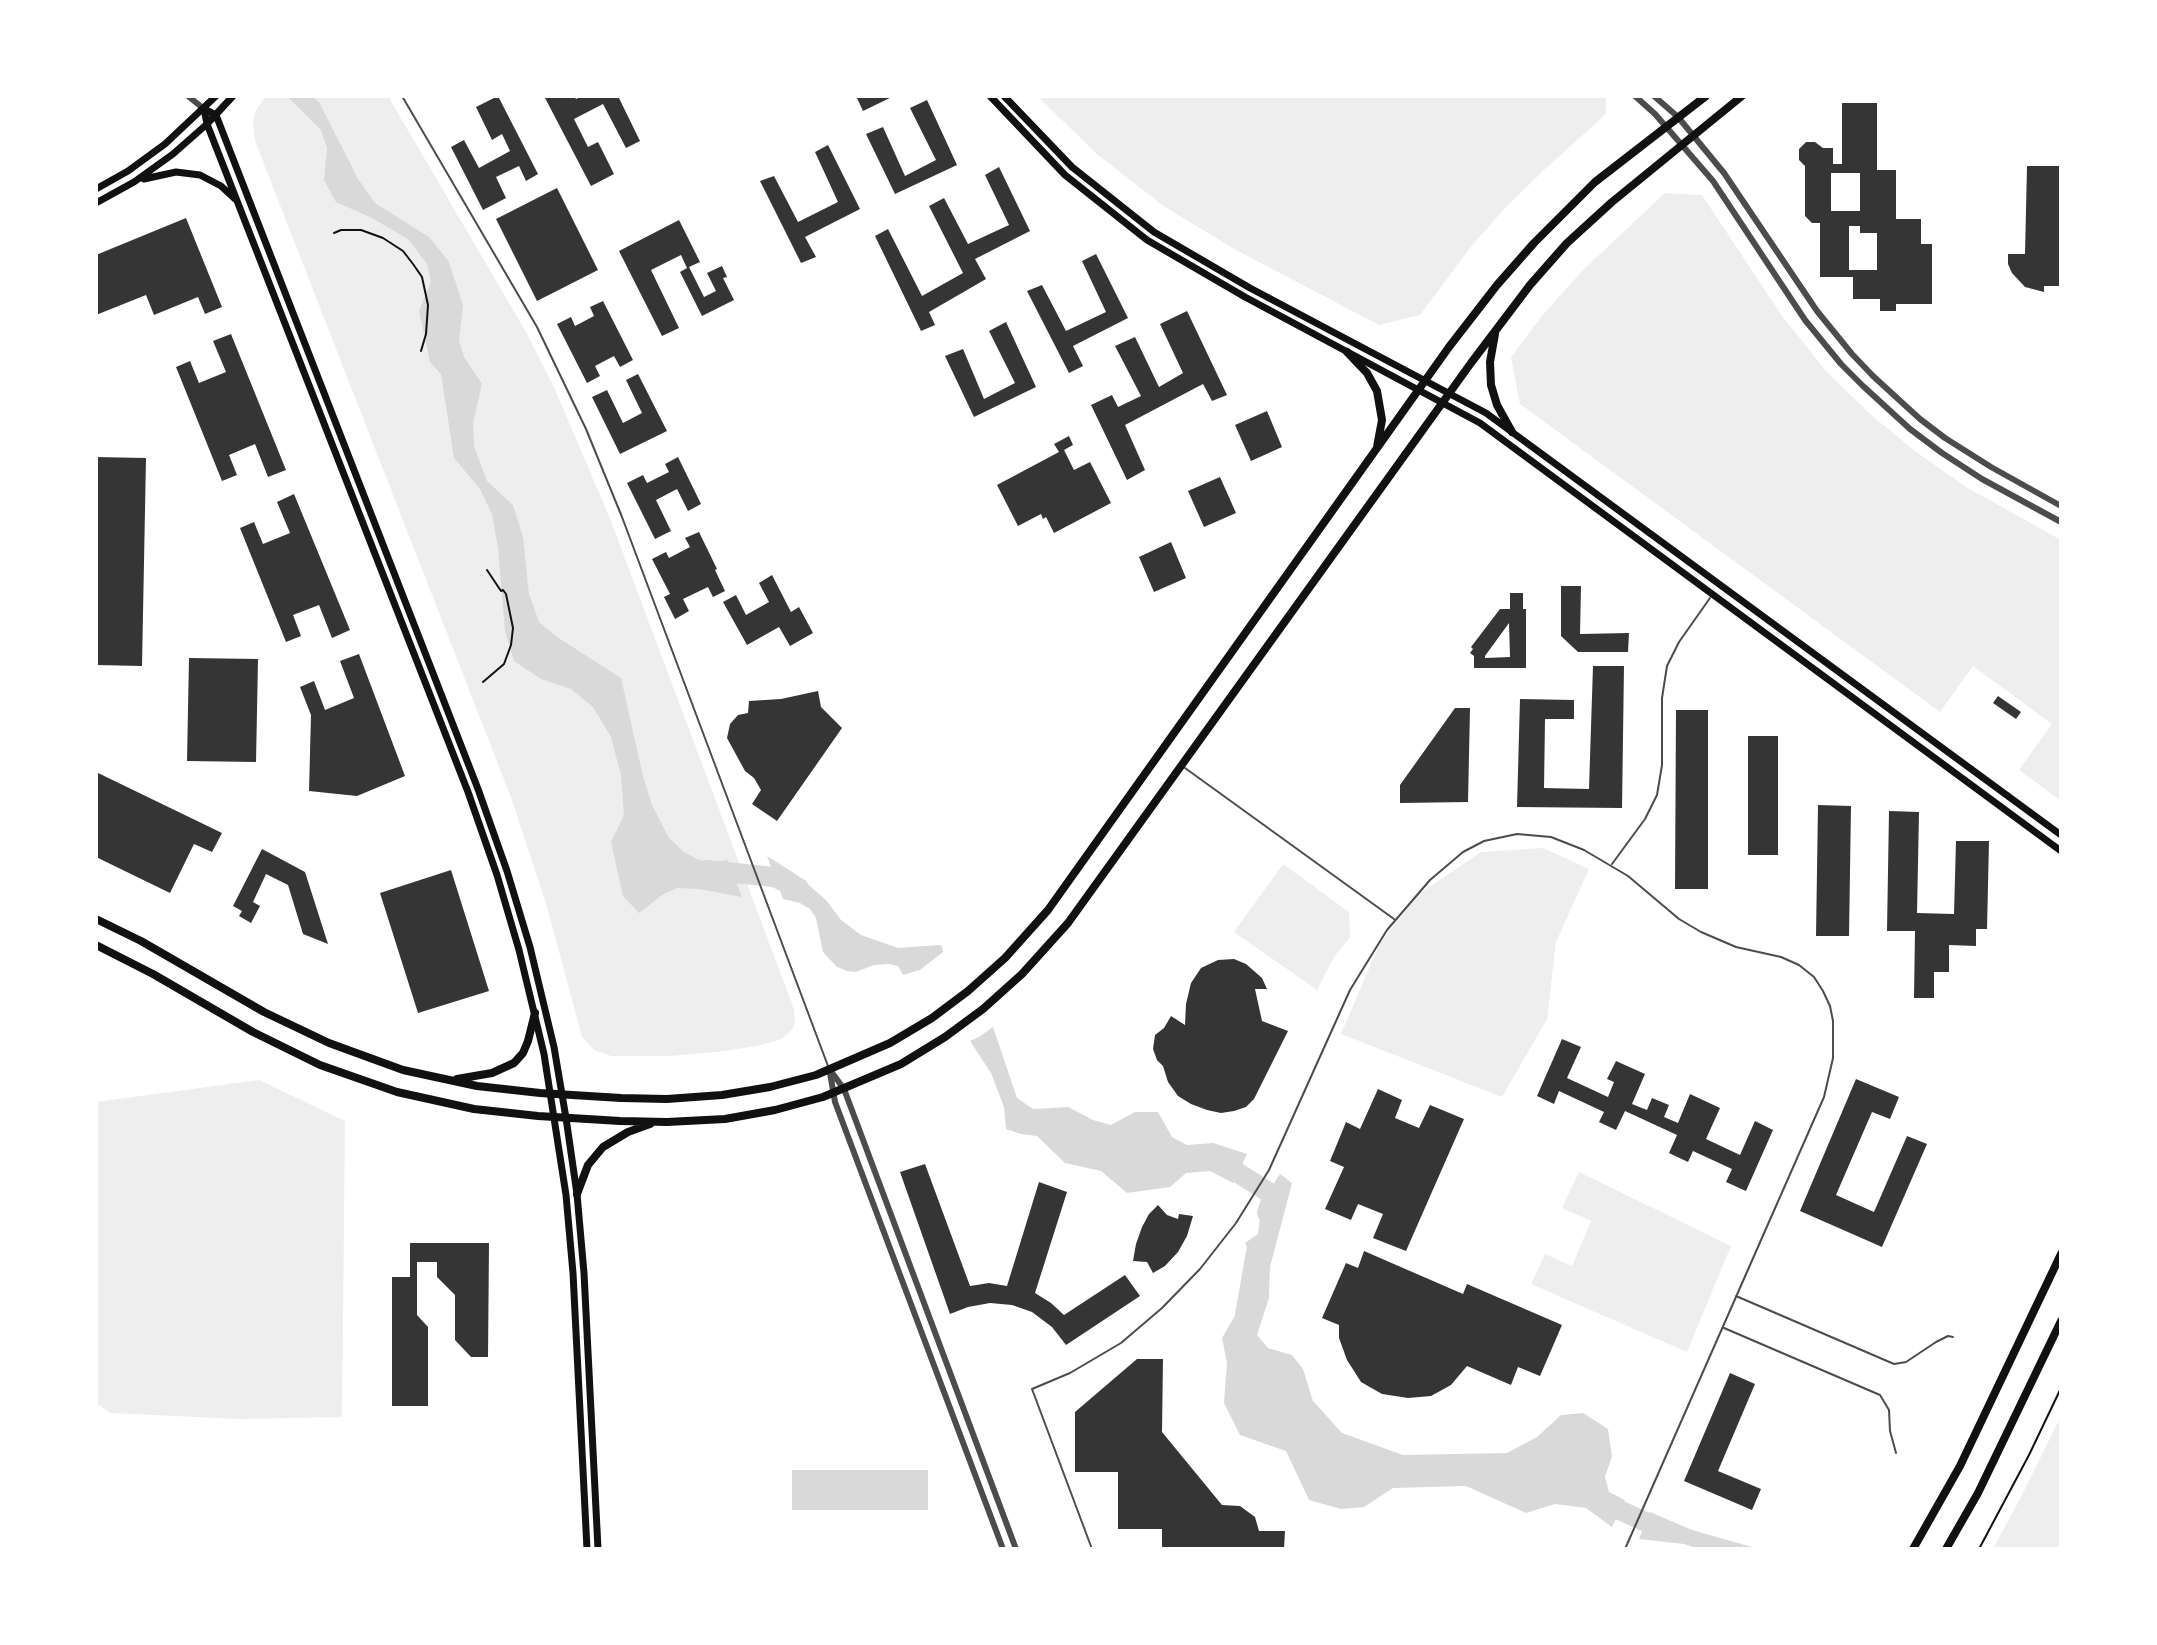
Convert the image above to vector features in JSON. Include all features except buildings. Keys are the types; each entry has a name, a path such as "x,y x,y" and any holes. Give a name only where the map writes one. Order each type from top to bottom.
{"main road":[{"path":"96,189 154,153 216,96"},
{"path":"96,203 134,182 173,154 233,96"},
{"path":"990,96 1065,175 1147,240 1225,286 1480,423 2061,851"},
{"path":"1004,96 1072,167 1154,232 1250,288 1486,413 2061,835"},
{"path":"96,919 320,1040 380,1063 498,1089 667,1099 722,1095 770,1087 830,1070 890,1043 945,1009 993,969 1054,902 1476,311 1534,243 1595,182 1706,96"},
{"path":"96,945 253,1032 337,1072 407,1095 495,1112 656,1122 725,1119 832,1094 901,1064 983,1009 1068,923 1530,285 1567,243 1612,202 1742,96"},
{"path":"204,109 216,115 491,823 530,947 550,1030 577,1194 598,1549"},
{"path":"204,109 207,124 477,815 514,931 551,1094 571,1248 587,1549"},
{"path":"134,182 162,174 188,173 211,180 238,203"},
{"path":"1497,328 1490,362 1491,385 1497,405 1512,432"},
{"path":"1347,352 1367,373 1380,401 1381,430 1374,456"},
{"path":"447,1080 492,1073 514,1063 523,1053 535,1013"},
{"path":"577,1194 588,1165 603,1147 628,1132 656,1122"},
{"path":"1913,1549 1960,1466 2061,1254"},
{"path":"1946,1549 1978,1493 2061,1321"}],"street":[{"path":"188,96 204,109"},
{"path":"1635,96 1666,126 1713,181 1805,320 1841,364 1910,429 1942,453 1982,479 2061,522"},
{"path":"1654,96 1678,117 1724,173 1817,311 1873,376 1945,438 2061,506"},
{"path":"830,1070 844,1089 1016,1549"},
{"path":"830,1070 832,1094 1003,1549"}],"lane":[{"path":"402,96 522,300 586,429 628,531 830,1070"},
{"path":"1612,865 1645,819 1659,789 1662,688 1667,666 1679,642 1720,584"},
{"path":"1180,765 1395,919"},
{"path":"1092,1549 1032,1389 1070,1373 1121,1343 1189,1281 1241,1216 1269,1170 1354,982 1395,919 1455,858 1474,845 1517,834 1551,837 1584,850 1612,865 1679,919 1701,932 1736,947 1781,957 1799,965 1819,984 1830,1006 1835,1042 1827,1087 1625,1549"},
{"path":"1736,1296 1894,1364 1906,1362 1945,1337 1953,1337"},
{"path":"1722,1327 1880,1395 1888,1406 1896,1453"}],"path":[{"path":"334,233 361,230 383,238 403,251 413,264 422,277 428,305 421,351"},
{"path":"483,682 504,664 513,628 506,594 487,570"},
{"path":"1979,1549 2061,1388"}],"shaded area":[{"path":"266,96 388,96 526,332 554,387 611,521 794,1009 793,1028 782,1039 717,1052 611,1056 594,1050 582,1037 547,907 512,800 255,141 253,121 256,110"},
{"path":"287,96 312,96 319,102 358,179 375,203 429,237 449,262 463,305 459,340 464,357 482,384 473,423 474,446 487,481 513,505 523,537 529,594 539,622 621,678 643,776 652,805 669,838 697,859 710,863 728,860 742,897 677,888 639,913 623,896 611,842 624,815 621,775 611,737 593,707 571,689 541,679 514,661 505,631 492,514 480,489 454,458 441,374 430,362 419,311 431,282 427,264 408,239 336,202 324,180 327,148 321,130"},
{"path":"1037,96 1606,96 1606,114 1503,210 1420,315 1379,325 1236,250 1165,207 1098,155"},
{"path":"1665,193 1702,195 1782,316 1826,371 1871,415 1966,487 2061,540 2061,801 2019,770 2052,724 1973,666 1940,712 1520,404 1511,357 1583,270"},
{"path":"1543,848 1589,869 1556,942 1547,1019 1502,1097 1341,1034 1379,945 1419,894 1481,852"},
{"path":"767,856 797,875 826,900 841,920 861,935 898,948 939,945 943,952 920,970 903,975 898,966 889,964 874,965 856,972 837,967 823,952 816,918 810,909 783,899"},
{"path":"1283,864 1349,912 1350,937 1334,957 1317,990 1234,932"},
{"path":"993,1027 1017,1098 1033,1109 1068,1107 1111,1125 1135,1112 1158,1112 1172,1137 1187,1145 1213,1143 1247,1154 1233,1183 1210,1171 1186,1173 1170,1187 1127,1193 1101,1171 1065,1163 1037,1136 1006,1129 1004,1107 991,1073 970,1041"},
{"path":"259,1080 345,1121 342,1417 240,1419 110,1413 96,1403 96,1102"},
{"path":"1579,1172 1731,1246 1687,1352 1531,1284 1545,1254 1572,1266 1591,1221 1562,1208"},
{"path":"1280,1174 1292,1183 1270,1267 1269,1298 1257,1335 1268,1348 1292,1355 1303,1369 1313,1401 1342,1433 1403,1455 1507,1453 1537,1437 1561,1415 1583,1413 1608,1429 1612,1456 1605,1477 1609,1492 1625,1500 1612,1527 1586,1508 1555,1504 1526,1513 1466,1486 1393,1488 1364,1507 1341,1509 1309,1500 1286,1451 1240,1435 1224,1403 1227,1363 1222,1338 1251,1288 1253,1262 1245,1243 1258,1234 1262,1202"},
{"path":"2061,1416 2061,1549 1993,1549 2022,1495"},
{"path":"792,1470 928,1470 928,1510 792,1510"},
{"path":"1650,1512 1692,1530 1759,1549 1698,1549 1684,1544 1639,1539"}],"waterway":[{"path":"706,870 774,877 799,888"},
{"path":"1214,1161 1273,1195 1267,1213"},
{"path":"1245,1315 1256,1252"},
{"path":"1595,1499 1668,1532"}]}
